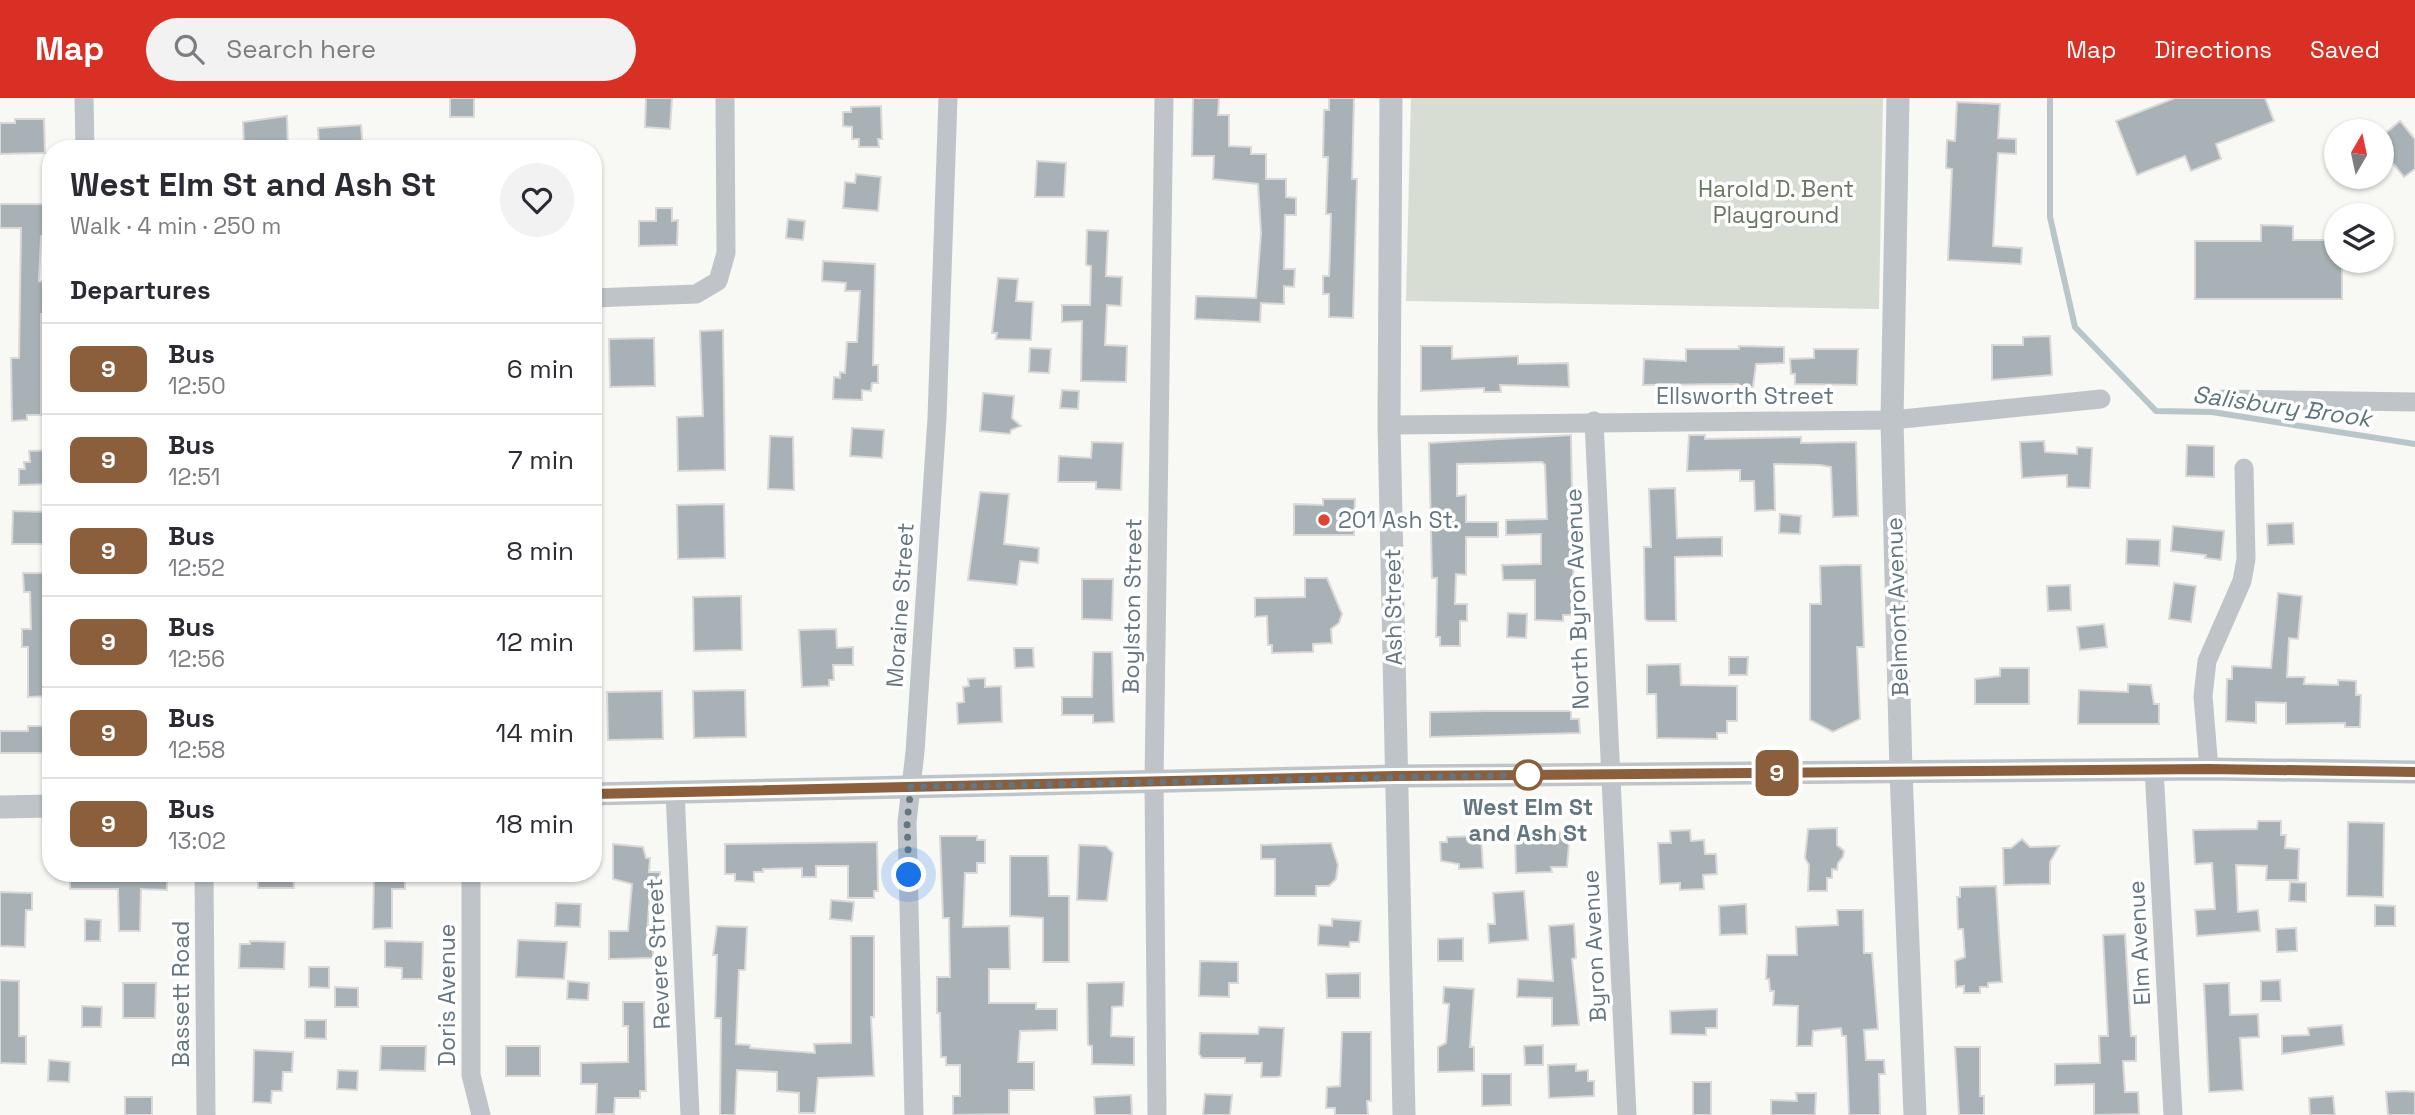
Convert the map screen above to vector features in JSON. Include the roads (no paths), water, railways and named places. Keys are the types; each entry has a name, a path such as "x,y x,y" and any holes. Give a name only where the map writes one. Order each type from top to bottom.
{"street":[{"path":"83,98 85,140"},
{"path":"602,298 696,294 718,281 726,253 725,98"},
{"name":"Moraine Street","path":"914,1115 907,822 937,418 948,98"},
{"name":"Boylston Street","path":"1157,1115 1154,781 1164,98"},
{"name":"Ash Street","path":"1391,98 1389,425 1404,1115"},
{"name":"Belmont Avenue","path":"1898,98 1892,419 1901,772 1915,1115"},
{"name":"Ellsworth Street","path":"1389,425 1892,419 2101,399"},
{"path":"2223,399 2415,402"},
{"name":"North Byron Avenue","path":"1594,421 1610,774"},
{"path":"2209,769 2203,696 2207,661 2242,581 2246,559 2244,468"},
{"path":"602,794 1396,776 2154,769 2415,772"},
{"name":"Elm Avenue","path":"2154,769 2173,1115"},
{"name":"Byron Avenue","path":"1610,774 1627,1115"},
{"name":"Revere Street","path":"675,792 690,1115"},
{"path":"0,807 42,806"},
{"name":"Bassett Road","path":"204,882 206,1115"},
{"name":"Doris Avenue","path":"471,882 471,1075 481,1115"}],"waterway":[{"name":"Salisbury Brook","path":"2050,98 2050,217 2075,327 2156,411 2212,412 2415,444"}],"place":[{"name":"201 Ash St.","path":"1324,520"},
{"name":"West Elm St and Ash St","path":"1528,775"}],"park label":[{"name":"Harold D. Bent Playground","path":"1776,202"}]}
